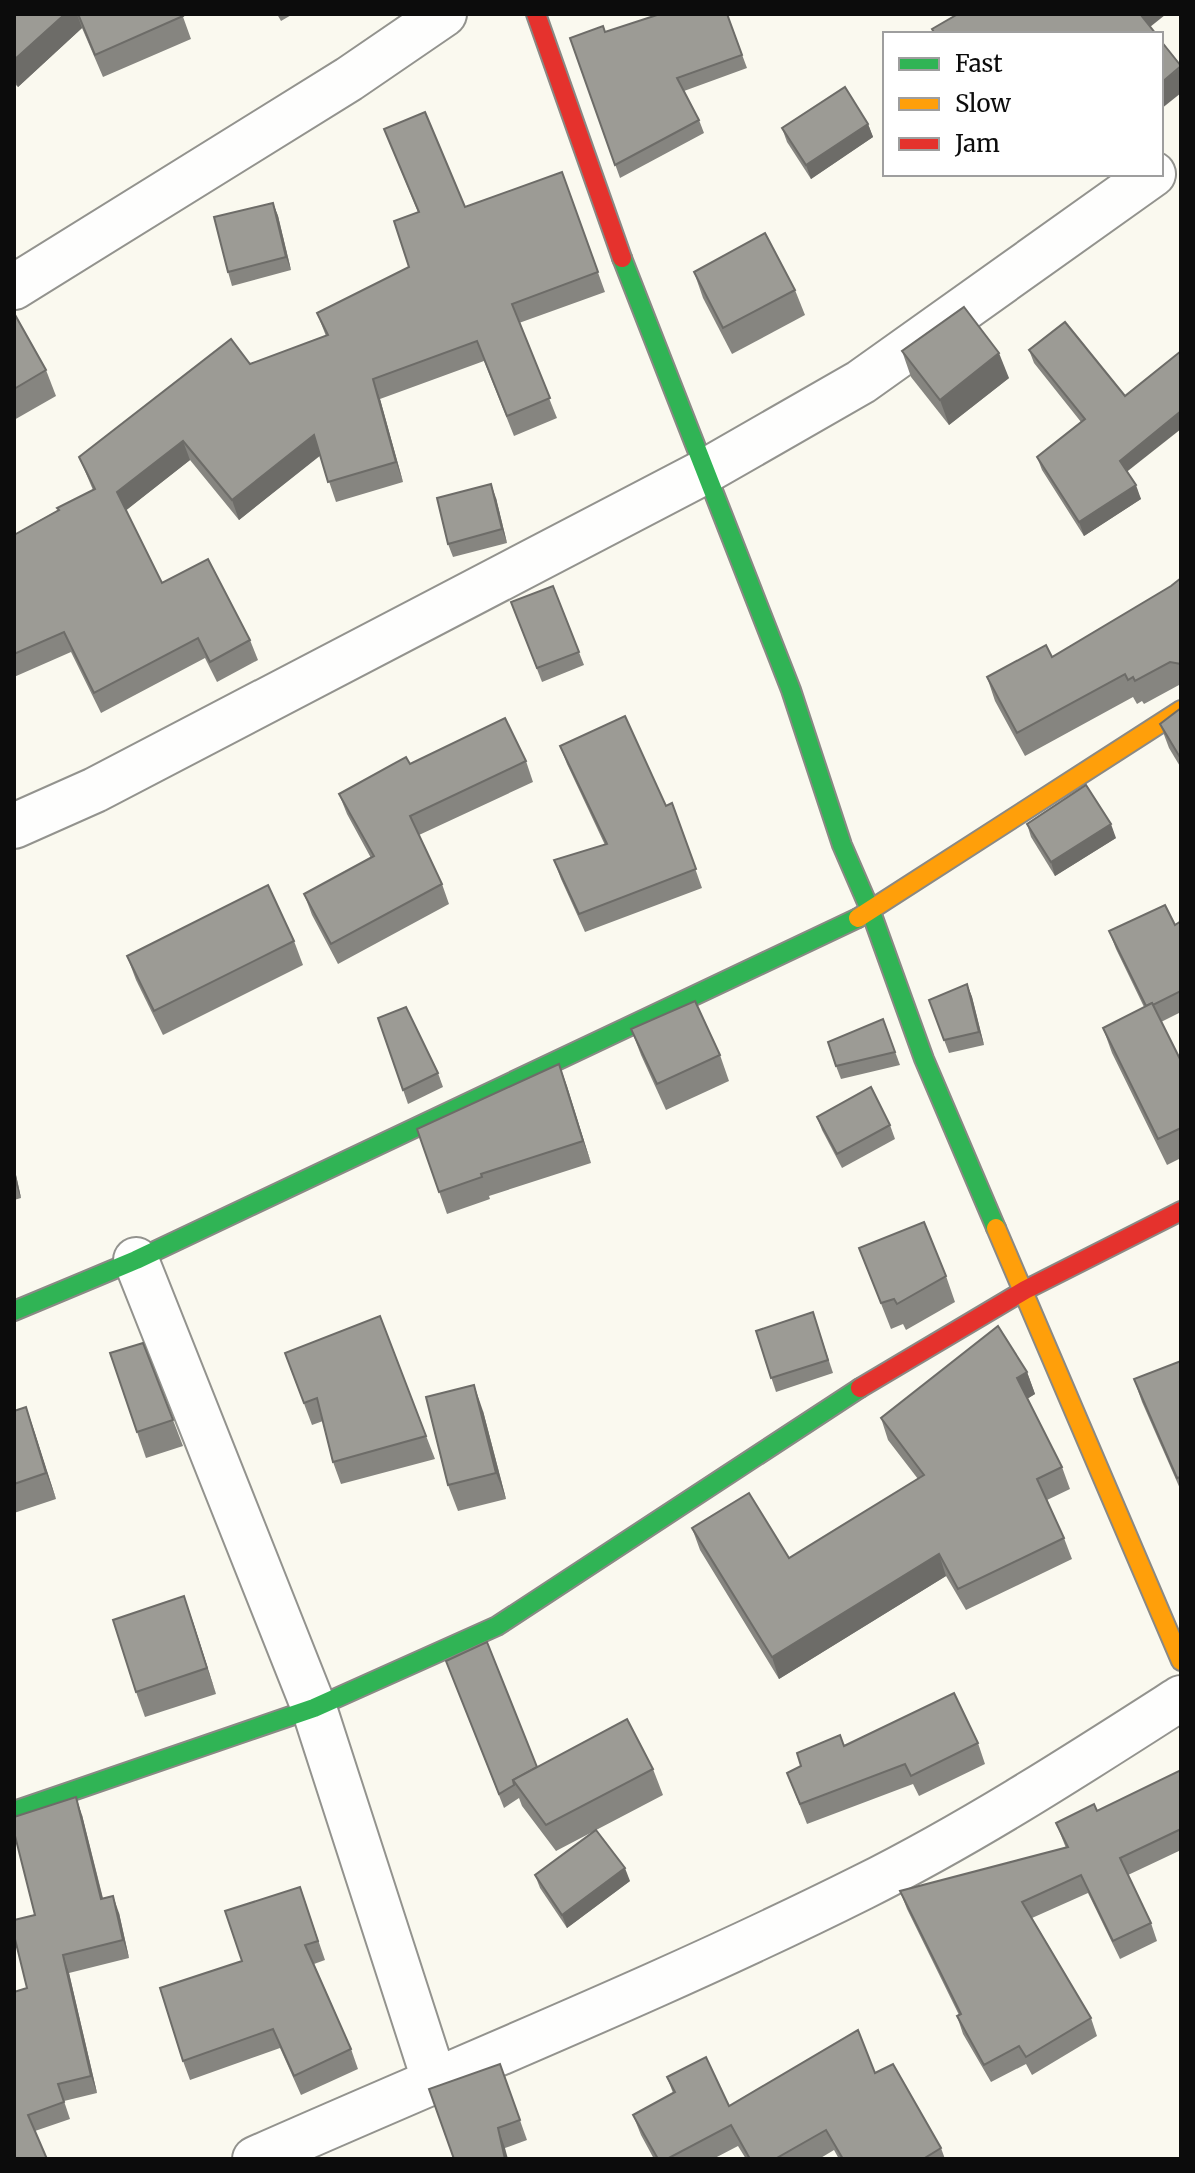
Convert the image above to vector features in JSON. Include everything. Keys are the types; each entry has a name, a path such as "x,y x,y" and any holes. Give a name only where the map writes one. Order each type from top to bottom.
{"street":[{"path":"14,287 349,79 444,14"},
{"path":"536,14 611,229 791,690 842,845 871,912 924,1059 1181,1661"},
{"path":"1163,167 1181,154"},
{"path":"14,826 95,790 704,472 861,382 1150,176"},
{"path":"14,1311 136,1260 871,912 1181,710"},
{"path":"14,1811 314,1708 497,1626 892,1367 1025,1290 1181,1211"},
{"path":"136,1260 266,1595 314,1708 434,2079"},
{"path":"255,2159 662,1981 865,1886 1062,1774 1181,1698"}],"building":[{"path":"14,14 65,14 14,60"},
{"path":"78,14 182,14 183,16 95,55"},
{"path":"660,14 727,14 742,55 677,78 699,120 615,165 570,38 603,26 605,32"},
{"path":"958,14 1140,14 1154,32 934,32 932,29"},
{"path":"1163,44 1181,66 1163,81"},
{"path":"845,87 868,124 806,165 782,128"},
{"path":"425,112 465,207 562,172 598,272 512,304 550,398 507,416 477,341 373,379 396,462 328,482 314,435 232,500 183,441 117,492 162,583 208,559 250,640 210,662 198,638 94,693 64,632 14,654 14,535 95,489 79,457 231,339 250,364 328,335 317,313 409,267 394,221 419,212 384,129"},
{"path":"273,203 286,257 228,272 214,217"},
{"path":"765,233 795,290 723,328 694,272"},
{"path":"964,307 999,353 940,400 902,351"},
{"path":"14,313 46,370 14,389"},
{"path":"1065,322 1125,396 1181,351 1181,411 1120,461 1136,485 1079,522 1037,457 1085,419 1029,350"},
{"path":"491,484 502,529 448,544 437,498"},
{"path":"1181,578 1181,664 1170,662 1135,681 1133,677 1128,680 1125,674 1017,733 987,677 1046,645 1052,657"},
{"path":"553,586 579,652 537,668 511,602"},
{"path":"1181,708 1181,759 1160,724"},
{"path":"625,716 666,806 672,803 696,869 579,914 554,860 607,844 560,746"},
{"path":"505,718 526,761 410,816 442,884 331,944 304,894 374,856 339,794 406,757 410,764"},
{"path":"1086,785 1111,824 1051,862 1027,824"},
{"path":"268,885 294,941 154,1011 127,956"},
{"path":"1165,905 1175,925 1181,921 1181,991 1146,1006 1109,931"},
{"path":"967,984 979,1032 944,1040 929,1000"},
{"path":"695,1001 720,1055 657,1084 631,1029"},
{"path":"1152,1003 1181,1061 1181,1128 1158,1139 1103,1028"},
{"path":"406,1007 438,1073 403,1090 378,1018"},
{"path":"883,1019 895,1052 836,1066 828,1042"},
{"path":"559,1064 583,1141 481,1174 482,1177 439,1192 417,1129"},
{"path":"871,1087 890,1125 837,1154 817,1117"},
{"path":"924,1222 946,1276 897,1304 894,1299 881,1303 859,1248"},
{"path":"813,1312 828,1360 771,1378 756,1331"},
{"path":"380,1316 426,1436 333,1462 317,1398 304,1403 285,1353"},
{"path":"998,1326 1027,1372 1017,1378 1062,1467 1037,1479 1064,1538 958,1589 939,1554 772,1657 692,1528 749,1493 789,1558 924,1475 881,1418"},
{"path":"143,1343 173,1420 137,1432 110,1353"},
{"path":"1181,1361 1181,1477 1177,1478 1134,1379"},
{"path":"474,1385 496,1473 448,1485 426,1397"},
{"path":"26,1407 46,1473 14,1484 14,1411"},
{"path":"184,1596 207,1668 136,1692 113,1620"},
{"path":"487,1642 537,1767 513,1780 514,1785 499,1794 446,1661"},
{"path":"954,1693 978,1743 911,1776 905,1764 800,1804 787,1773 801,1766 797,1753 840,1735 844,1746"},
{"path":"627,1719 653,1769 546,1825 513,1780"},
{"path":"1181,1770 1181,1829 1120,1858 1151,1923 1113,1941 1081,1875 1022,1902 1091,2018 1026,2057 1019,2046 984,2065 957,2016 961,2014 900,1891 1068,1847 1056,1823 1094,1804 1097,1811"},
{"path":"76,1797 101,1899 113,1896 123,1940 63,1955 91,2076 58,2084 64,2102 28,2115 47,2159 14,2159 14,1992 27,1988 14,1935 14,1920 35,1915 14,1832 14,1817"},
{"path":"596,1830 625,1868 562,1915 535,1875"},
{"path":"300,1887 318,1941 305,1945 351,2049 294,2076 273,2029 183,2061 160,1988 242,1961 225,1911"},
{"path":"858,2030 875,2073 893,2064 941,2148 923,2159 843,2159 826,2130 775,2159 750,2159 731,2125 667,2159 658,2159 633,2115 675,2092 667,2077 706,2057 729,2106"},
{"path":"500,2064 520,2120 498,2128 505,2159 454,2159 429,2089"}],"traffic: fast":[{"path":"622,258 791,690 842,845 871,912 924,1059 996,1228"},
{"path":"14,1311 136,1260 858,918"},
{"path":"14,1811 314,1708 497,1626 860,1388"}],"traffic: slow":[{"path":"858,918 1181,710"},
{"path":"996,1228 1181,1661"}],"traffic: jam":[{"path":"536,14 622,258"},
{"path":"860,1388 1025,1290 1181,1211"}]}
